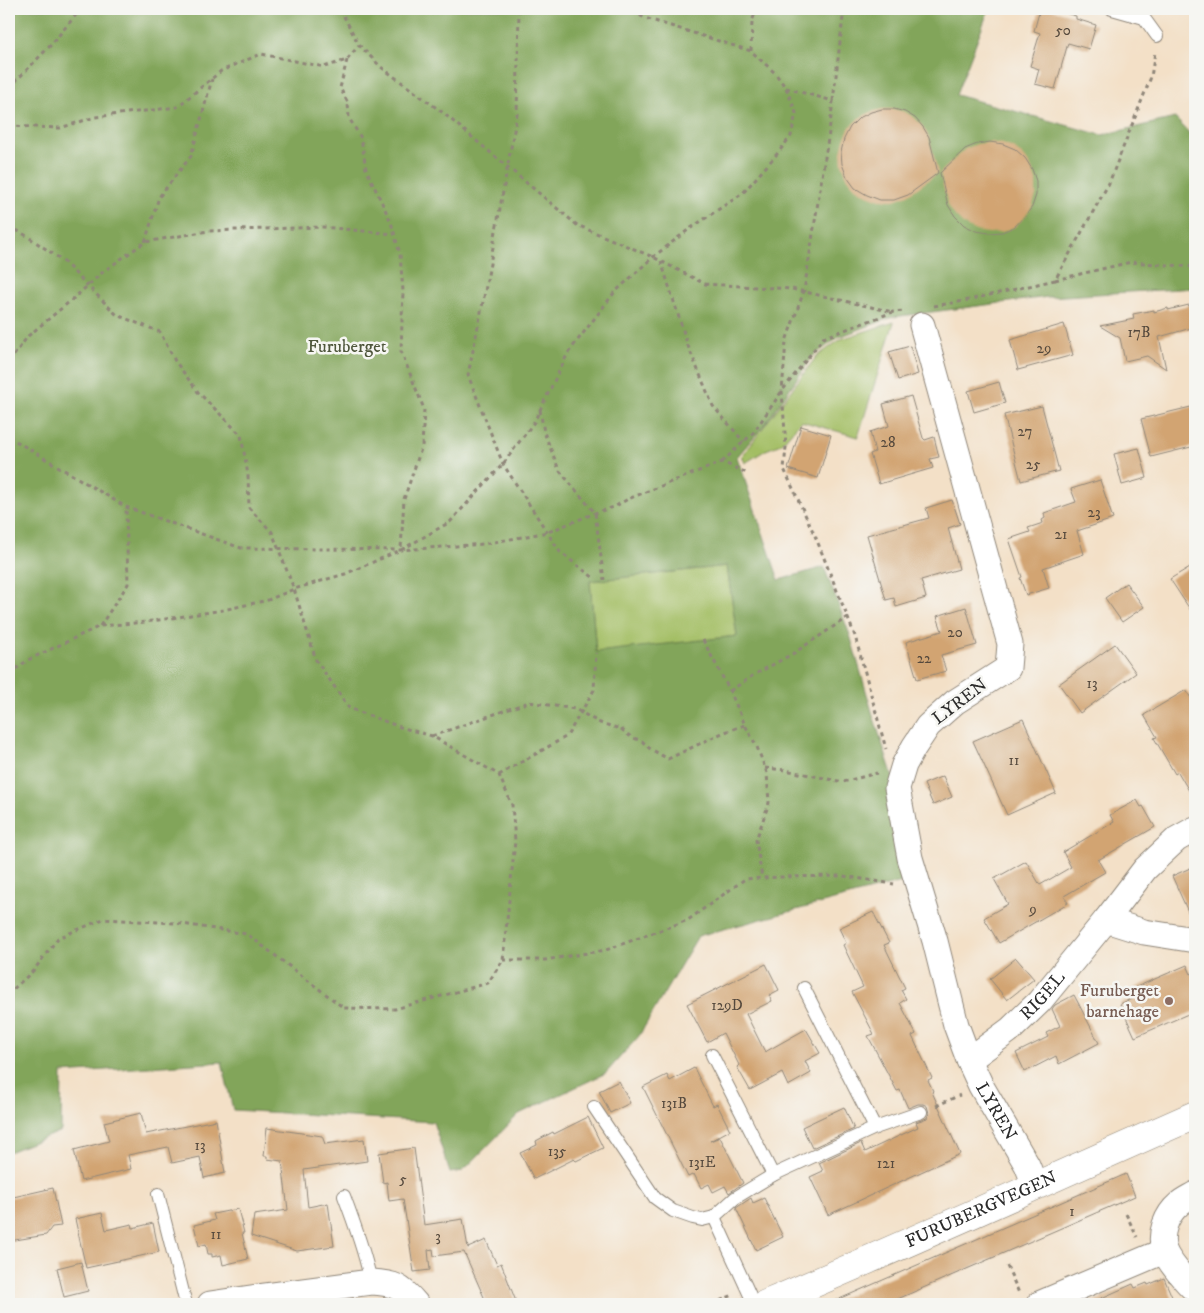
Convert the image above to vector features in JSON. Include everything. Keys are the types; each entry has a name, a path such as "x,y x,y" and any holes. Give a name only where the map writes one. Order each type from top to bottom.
{"main road":[{"name":"FURUBERGVEGEN","path":"766,1304 1195,1115"}],"street":[{"name":"LYREN","path":"921,313 1010,644 1008,668 955,702 928,726 894,779 910,858 935,941 956,1025 981,1086 1027,1164 1035,1185"},
{"name":"RIGEL","path":"969,1060 1012,1030 1039,1002 1145,869 1177,839 1195,829"},
{"path":"1106,920 1144,932 1195,940"},
{"path":"1195,1194 1179,1203 1169,1215 1163,1238 1164,1251 1174,1266 1195,1290"},
{"path":"1029,1298 1164,1251"},
{"path":"210,1304 371,1282 388,1283 402,1290 416,1304"}],"lane":[{"path":"1112,9 1144,18 1157,36"},
{"path":"804,988 875,1128"},
{"path":"712,1055 773,1175"},
{"path":"594,1107 655,1198 673,1211 702,1220 714,1217 735,1198 773,1175 875,1128 921,1112"},
{"path":"158,1194 186,1304"},
{"path":"344,1196 366,1258 371,1282"},
{"path":"714,1217 754,1304"}],"path":[{"path":"9,88 49,47 81,9"},
{"path":"340,9 359,45 381,66 442,112 577,225 653,257 705,284 792,288 894,312 921,313 964,301 1131,262 1195,267"},
{"path":"518,9 517,114 468,375 503,464 560,552 594,578"},
{"path":"9,674 28,660 100,626 146,622 223,610 268,600 294,588 345,574 401,550 450,522 503,464 534,422 568,353 614,293 653,257 688,230 743,193 791,136 796,113 786,88 775,73 751,51 645,18 627,9"},
{"path":"751,51 752,21 757,9"},
{"path":"844,9 828,141 804,291 786,341 782,391 786,447 784,469 816,538 855,636 886,751"},
{"path":"1055,280 1109,184 1151,77 1157,36"},
{"path":"359,45 347,60 340,88 348,103 349,118 360,138 366,169 391,222 400,254 403,291 402,351 424,409 422,446 404,498 401,550"},
{"path":"9,126 60,128 95,117 177,106 221,71 261,54 324,67 347,60"},
{"path":"145,242 159,197 191,156 212,78"},
{"path":"786,88 833,101"},
{"path":"9,226 62,260 117,316 160,332 175,361 198,392 241,435 248,475 249,508 272,532 294,588 316,660 349,708 400,727 432,736 499,775 512,805 515,841 503,960 488,983 395,1009 344,1008 247,934 176,923 103,920 58,938 34,970 9,993"},
{"path":"9,362 28,336 104,271 145,242 208,231 323,227 394,234"},
{"path":"661,262 688,346 713,406 744,442"},
{"path":"9,437 126,506 241,548 401,550 484,544 548,532 722,462 753,433 782,391 823,338 894,312"},
{"path":"540,410 544,432 559,470 595,513 604,580"},
{"path":"722,462 747,473"},
{"path":"100,626 128,584 126,506"},
{"path":"730,691 752,676 794,653 848,617"},
{"path":"703,640 757,747 767,773 769,804 756,840 762,878"},
{"path":"499,775 567,736 594,690 596,653"},
{"path":"432,736 528,702 574,709 600,723 621,729 668,759 722,733 745,725"},
{"path":"765,768 785,770 844,782 894,779"},
{"path":"503,960 545,960 606,950 688,920 745,879 843,876 919,888"},
{"path":"921,1112 981,1086"},
{"path":"1126,1214 1138,1240"},
{"path":"1007,1266 1029,1298"}],"green space":[{"name":"Furuberget","path":"9,9 989,9 956,95 1102,135 1175,118 1195,139 1195,288 1048,297 893,317 839,337 813,356 765,424 737,457 779,580 824,567 850,635 896,786 913,879 698,936 639,1036 606,1073 519,1114 463,1171 450,1173 433,1122 233,1110 222,1062 62,1073 61,1131 9,1152","holes":["727,566 737,636 596,652 590,581"]},
{"path":"894,322 858,437 801,421 781,444 766,450 745,463 742,456 816,357 841,339"},
{"path":"727,566 737,636 596,653 590,581"}],"building":[{"path":"1040,9 1050,9 1076,16 1076,19 1096,25 1089,49 1068,43 1055,89 1035,84 1039,69 1030,66 1040,33 1034,31"},
{"path":"882,109 894,109 905,112 915,118 923,127 929,137 938,173 908,195 894,200 880,200 855,188 847,177 842,164 841,152 844,139 850,127 859,118"},
{"path":"990,142 1003,144 1015,149 1025,158 1032,169 1036,181 1036,195 1032,207 1014,227 1002,232 989,233 976,231 964,225 955,216 948,205 940,173 965,149 977,144"},
{"path":"1189,305 1195,327 1159,337 1166,369 1147,356 1125,361 1120,338 1100,326 1134,319 1133,314 1154,310 1154,312 1168,308 1168,310"},
{"path":"1064,324 1073,355 1018,370 1010,340"},
{"path":"910,346 918,374 898,380 889,352"},
{"path":"999,382 1005,403 974,412 968,391"},
{"path":"911,396 923,438 925,440 934,437 939,457 930,459 933,468 879,484 870,454 875,452 870,432 889,426 883,404"},
{"path":"1042,406 1059,471 1021,481 1004,415"},
{"path":"1195,406 1195,446 1151,457 1141,419"},
{"path":"801,426 831,435 818,478 788,469"},
{"path":"1139,448 1147,478 1122,485 1114,454"},
{"path":"1100,480 1113,519 1077,531 1084,554 1043,568 1049,588 1026,595 1009,539 1030,532 1028,528 1043,523 1044,513 1076,502 1071,489"},
{"path":"952,500 960,524 948,528 959,569 921,580 926,598 896,607 894,598 886,600 867,535 929,518 926,508"},
{"path":"1195,564 1195,617 1170,579"},
{"path":"1126,583 1144,607 1122,622 1105,598"},
{"path":"966,607 977,645 941,655 946,671 917,679 906,642 942,631 937,616"},
{"path":"1115,644 1136,673 1080,713 1059,684"},
{"path":"1186,690 1195,705 1195,801 1178,772 1175,774 1154,738 1157,737 1144,715"},
{"path":"1023,719 1056,793 1007,815 973,741"},
{"path":"943,776 952,797 933,805 924,784"},
{"path":"1137,800 1141,807 1143,806 1155,827 1098,860 1105,872 1064,896 1068,903 999,943 984,918 1008,904 994,879 1026,861 1040,885 1071,867 1063,852 1114,822 1110,815"},
{"path":"1195,866 1195,925 1194,925 1172,876"},
{"path":"873,912 889,943 884,945 905,988 901,990 906,999 900,1003 916,1034 912,1036 932,1078 928,1080 932,1092 960,1154 828,1215 810,1177 823,1171 819,1163 861,1143 865,1152 918,1127 916,1122 927,1118 929,1113 927,1106 923,1104 908,1108 900,1090 897,1091 868,1036 874,1034 852,992 863,987 843,945 846,943 839,928"},
{"path":"1016,958 1034,979 1007,1000 990,979"},
{"path":"766,964 779,990 769,995 772,1001 746,1014 765,1052 806,1029 820,1053 805,1061 811,1073 788,1086 782,1073 750,1090 737,1067 739,1065 723,1033 707,1042 687,1004"},
{"path":"1187,965 1191,974 1195,972 1195,1011 1135,1037 1120,1004 1138,996 1134,988"},
{"path":"1074,995 1099,1043 1059,1064 1056,1056 1025,1072 1016,1053 1048,1037 1046,1033 1060,1026 1052,1009 1055,1005"},
{"path":"694,1068 713,1106 717,1104 730,1130 710,1141 720,1137 743,1183 729,1193 725,1186 713,1192 709,1184 701,1188 694,1174 688,1177 643,1087 667,1075 670,1081"},
{"path":"619,1081 630,1103 610,1113 599,1091"},
{"path":"844,1107 854,1129 812,1148 802,1127"},
{"path":"141,1113 146,1134 216,1120 225,1173 204,1178 200,1157 172,1163 168,1147 128,1155 131,1169 81,1181 74,1150 109,1141 104,1122"},
{"path":"588,1117 603,1148 576,1161 574,1159 534,1179 520,1153 537,1145 536,1141 553,1132 554,1134"},
{"path":"267,1128 322,1136 325,1144 364,1139 367,1161 304,1170 308,1207 328,1203 334,1246 297,1251 251,1236 254,1215 288,1210 282,1161 267,1159 267,1156 264,1156"},
{"path":"414,1148 424,1225 463,1219 468,1248 486,1240 497,1265 501,1263 517,1304 487,1304 464,1252 434,1256 433,1249 428,1250 430,1270 414,1272 403,1199 389,1201 387,1182 383,1183 379,1153"},
{"path":"1126,1174 1135,1196 886,1304 828,1304"},
{"path":"53,1188 61,1226 52,1227 46,1235 9,1241 9,1198"},
{"path":"751,1198 753,1203 764,1198 783,1237 756,1250 736,1208"},
{"path":"238,1209 248,1259 223,1265 221,1255 212,1257 212,1254 208,1254 206,1244 199,1246 194,1225 215,1220 213,1214"},
{"path":"102,1213 106,1230 132,1224 133,1228 153,1223 159,1252 86,1268 75,1219"},
{"path":"81,1262 88,1291 64,1297 57,1268"},
{"path":"1164,1278 1175,1304 1088,1304 1133,1284 1135,1288"}],"place":[{"name":"Furuberget barnehage","path":"1169,1001"}]}
